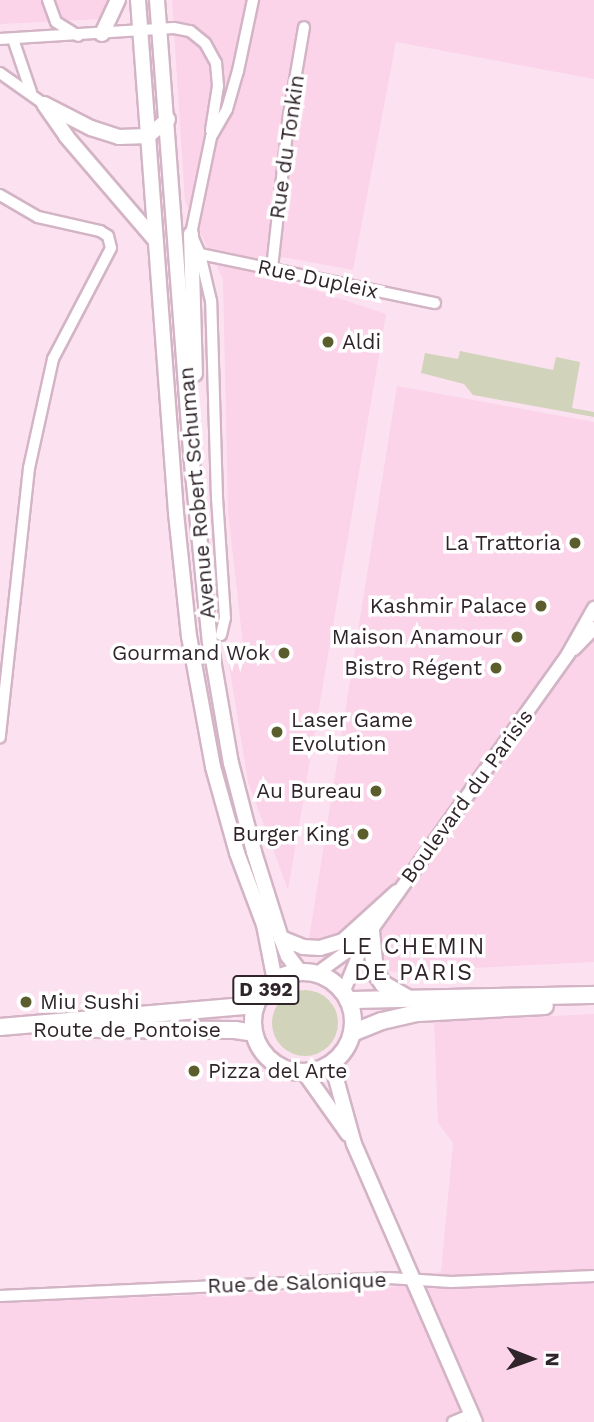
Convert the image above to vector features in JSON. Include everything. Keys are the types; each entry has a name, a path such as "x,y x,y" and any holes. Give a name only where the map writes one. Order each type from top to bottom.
{"main road":[{"path":"102,34 118,0"},
{"name":"Avenue Robert Schuman","path":"138,0 185,605 213,767 237,853 264,925 275,982"},
{"name":"Avenue Robert Schuman","path":"158,0 191,453 231,763 281,938 288,956 309,973"},
{"path":"44,104 103,133 148,136 168,119"},
{"path":"44,104 66,136 155,240"},
{"path":"191,234 195,370 191,453"},
{"path":"185,605 197,631 216,639"},
{"path":"281,938 303,947 320,948 343,941 397,892"},
{"path":"368,935 375,972 383,984 410,999"},
{"name":"D 392","path":"304,1072 276,1065 265,1055 254,1033 256,1005 275,982 309,973 346,997"},
{"path":"354,1144 304,1072 332,1064 348,1045 352,1033 352,1011 346,997 410,999 594,995"},
{"path":"352,1033 382,1021 418,1013 594,1004"},
{"name":"Route de Pontoise","path":"0,1028 256,1005"},
{"name":"Route de Pontoise","path":"0,1028 235,1030 254,1033"},
{"path":"332,1064 354,1144 474,1418"}],"street":[{"path":"48,0 56,22 78,36"},
{"path":"211,137 226,109 234,83 253,0"},
{"name":"Rue du Tonkin","path":"272,268 289,115 304,27"},
{"path":"0,39 160,29 190,31 212,52 218,86 211,137 191,234 201,254 211,301 217,498 225,618 216,639"},
{"path":"13,39 31,92"},
{"path":"0,73 31,92 44,104"},
{"path":"0,195 38,218 100,231 108,236 111,248 53,359 34,447 0,737"},
{"name":"Rue Dupleix","path":"201,254 435,303"},
{"name":"Boulevard du Parisis","path":"346,997 368,935 568,654 594,608"},
{"name":"Boulevard du Parisis","path":"568,654 594,628"},
{"name":"Boulevard du Parisis","path":"309,973 368,935"},
{"name":"Rue de Salonique","path":"0,1296 389,1278 414,1282 594,1276"},
{"path":"453,1422 474,1418"}],"shaded area":[{"path":"0,0 119,0 121,18 0,24"},
{"path":"172,0 594,0 594,79 396,42 353,270 277,256 306,52 296,50 283,106 264,273 386,314 288,890 248,782 226,647 243,645 228,512 223,279 185,202"},
{"path":"397,386 594,422 594,962 395,972 307,951"},
{"path":"594,1014 594,1422 0,1422 0,1303 394,1287 441,1271 453,1143 438,1123 434,1022"}],"green space":[{"path":"460,351 553,370 556,357 580,362 572,408 594,412 594,417 473,395 464,384 421,373 425,353 458,359"},
{"path":"299,990 311,990 329,999 336,1010 336,1036 329,1047 318,1054 299,1056 286,1051 277,1042 272,1029 272,1017 277,1004 286,995"}],"place":[{"name":"Aldi","path":"328,342"},
{"name":"La Trattoria","path":"575,543"},
{"name":"Kashmir Palace","path":"541,606"},
{"name":"Maison Anamour","path":"517,637"},
{"name":"Gourmand Wok","path":"284,653"},
{"name":"Bistro Régent","path":"496,668"},
{"name":"Laser Game Evolution","path":"277,732"},
{"name":"Au Bureau","path":"376,791"},
{"name":"Burger King","path":"363,834"},
{"name":"Miu Sushi","path":"26,1002"},
{"name":"Pizza del Arte","path":"194,1071"}],"district":[{"name":"LE CHEMIN DE PARIS","path":"414,960"}]}
